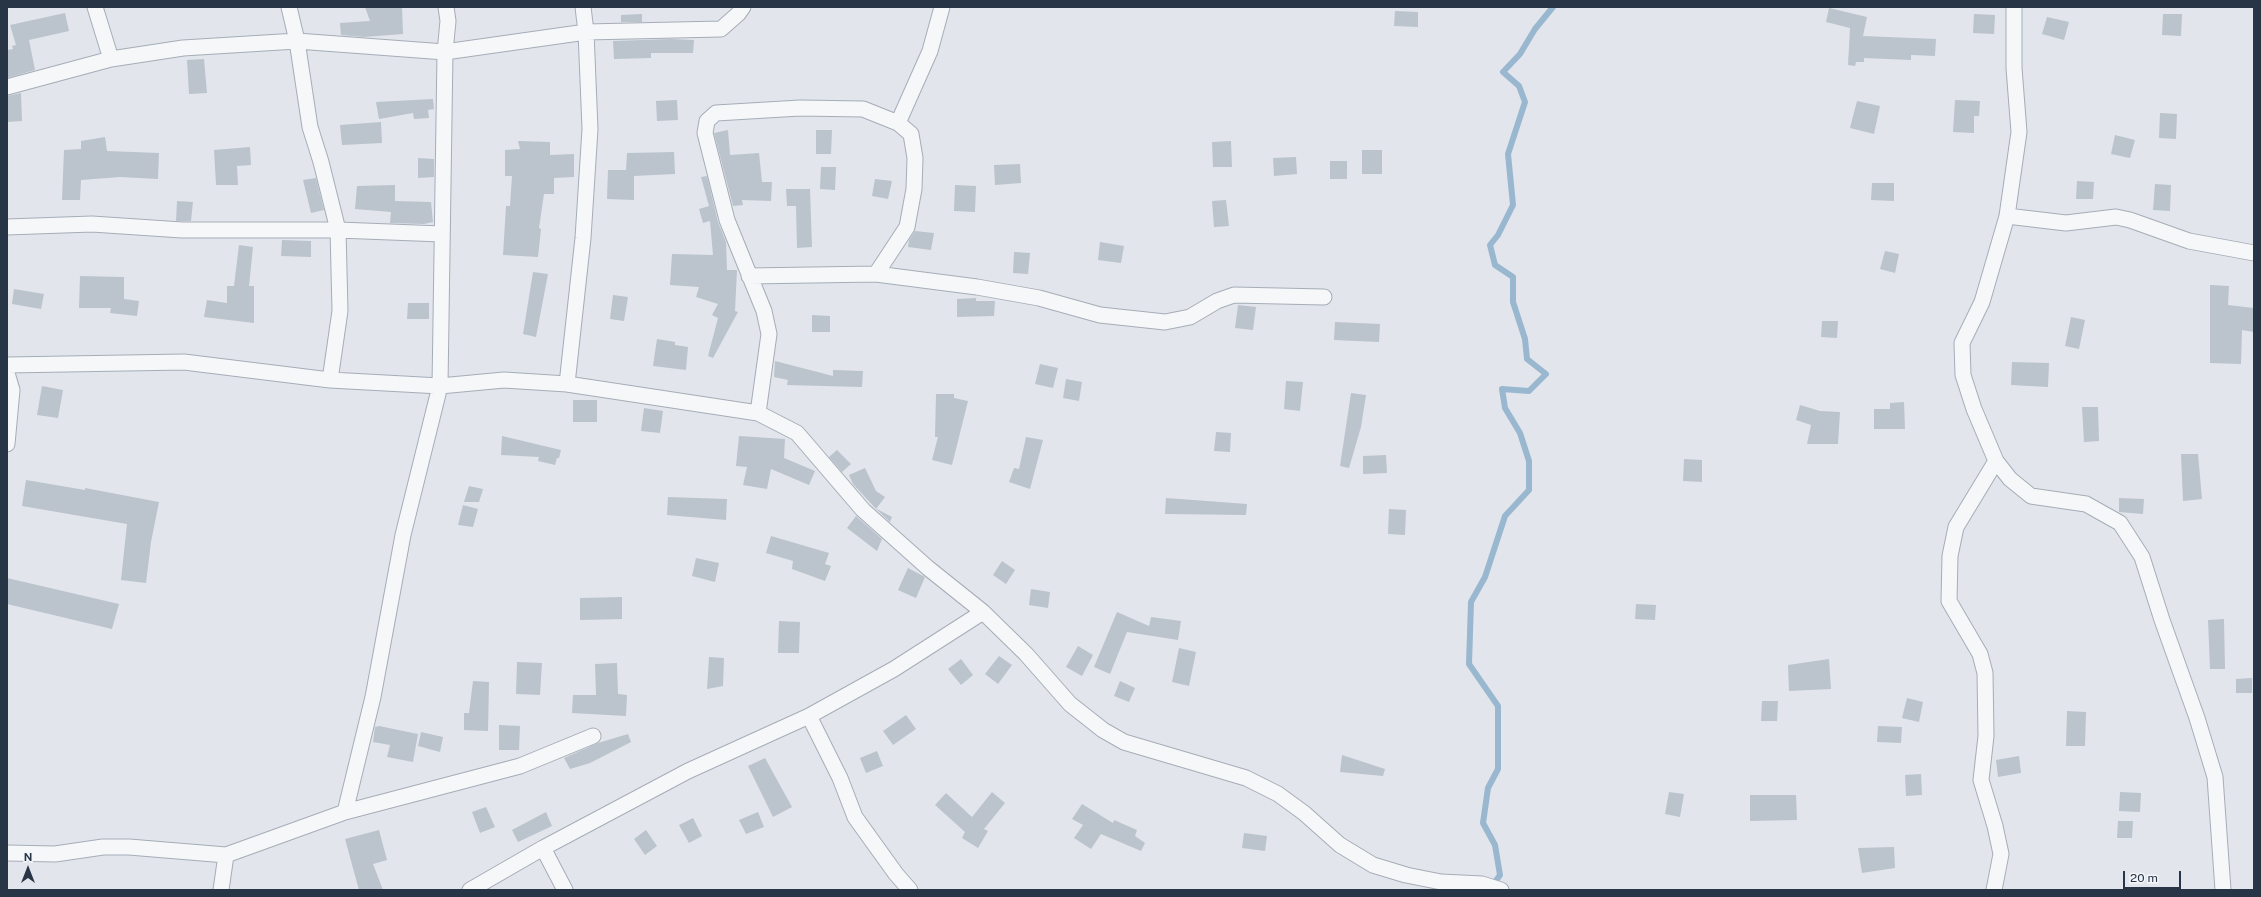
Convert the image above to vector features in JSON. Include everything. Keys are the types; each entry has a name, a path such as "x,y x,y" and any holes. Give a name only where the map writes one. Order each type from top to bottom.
{"street":[{"path":"95,7 111,59"},
{"path":"289,7 297,41 310,127 321,162 338,230 340,311 330,380"},
{"path":"345,812 374,697 403,535 440,386 445,52 448,21 446,7"},
{"path":"567,384 583,238 590,129 586,32 583,7"},
{"path":"7,87 111,59 183,48 297,41 445,52 586,32 721,29 738,14 742,7"},
{"path":"898,123 927,57 942,7"},
{"path":"2014,7 2014,68 2019,132 2007,216 1982,302 1962,343 1964,375 1974,409 1996,461 2010,480 2031,496 2086,504 2120,524 2142,556 2162,620 2198,718 2215,778 2223,890"},
{"path":"758,413 769,334 764,311 727,220 705,133 707,121 716,113 800,108 862,109 898,123 911,134 915,158 914,189 906,227 876,274"},
{"path":"2007,216 2066,223 2116,217 2130,220 2189,240 2254,253"},
{"path":"7,227 92,224 182,230 338,230 442,234"},
{"path":"749,276 876,274 977,287 1039,298 1100,315 1165,322 1190,317 1217,301 1234,295 1324,297"},
{"path":"7,365 184,362 330,380 440,386 504,380 567,384 758,413 797,433 863,510 928,568 983,612 1026,654 1070,704 1103,730 1124,742 1246,778 1272,790 1304,812 1340,845 1373,865 1406,875 1442,882 1482,884 1501,890"},
{"path":"7,373 12,390 7,444"},
{"path":"1994,890 2001,854 1995,826 1981,780 1986,736 1985,673 1980,654 1949,601 1950,556 1956,527 1996,461"},
{"path":"470,890 543,848 688,771 809,716 894,669 983,612"},
{"path":"809,716 840,778 855,817 896,874 910,890"},
{"path":"7,853 55,854 103,847 129,847 226,855 345,812 520,766 593,736"},
{"path":"543,848 565,890"},
{"path":"221,890 226,855"}],"building":[{"path":"365,7 402,7 403,34 364,37 341,35 340,23 370,21"},
{"path":"1829,8 1867,17 1863,36 1936,39 1935,56 1911,55 1911,60 1864,58 1864,62 1856,62 1855,66 1848,65 1850,28 1826,22"},
{"path":"1395,11 1418,12 1418,27 1394,26"},
{"path":"65,13 69,31 29,40 35,70 7,78 7,50 13,49 12,46 16,45 10,25"},
{"path":"642,14 642,22 621,22 621,15"},
{"path":"1974,14 1995,15 1994,34 1973,33"},
{"path":"2163,14 2182,14 2181,36 2162,35"},
{"path":"2047,17 2069,22 2064,40 2042,34"},
{"path":"671,39 694,40 693,53 651,53 651,58 614,59 613,41"},
{"path":"204,59 207,93 189,94 187,60"},
{"path":"21,93 22,121 7,122 7,96"},
{"path":"433,99 434,109 428,110 429,118 414,119 413,113 379,119 376,102"},
{"path":"677,100 678,120 657,121 656,101"},
{"path":"1955,100 1980,101 1979,116 1974,116 1974,133 1953,132"},
{"path":"1857,101 1880,106 1874,134 1850,128"},
{"path":"2160,113 2177,114 2176,139 2159,138"},
{"path":"381,122 382,143 342,145 340,125"},
{"path":"728,130 730,155 759,153 762,182 772,182 771,201 742,200 743,205 733,206 714,133"},
{"path":"816,130 832,130 831,154 816,154"},
{"path":"2115,135 2135,140 2130,158 2111,154"},
{"path":"105,137 107,151 159,153 158,179 120,177 81,180 80,200 62,200 64,150 81,149 81,141"},
{"path":"518,141 550,142 550,155 574,154 574,177 554,178 554,194 544,194 539,228 541,229 538,257 503,255 506,206 510,206 512,176 505,176 505,150 520,149"},
{"path":"1231,141 1232,167 1213,167 1212,142"},
{"path":"250,147 251,165 237,166 238,185 216,185 214,150"},
{"path":"1362,150 1382,150 1382,174 1362,174"},
{"path":"674,152 675,174 634,176 634,200 607,199 608,170 626,170 627,153"},
{"path":"1296,157 1297,174 1274,176 1273,158"},
{"path":"418,158 434,159 434,177 418,178"},
{"path":"1330,161 1347,161 1347,179 1330,179"},
{"path":"1020,164 1021,183 995,185 994,165"},
{"path":"821,167 836,167 835,190 820,189"},
{"path":"707,176 718,222 726,242 727,270 737,270 735,311 738,312 713,358 708,356 718,318 712,315 718,304 696,297 699,287 670,285 672,254 713,255 710,221 703,223 699,209 709,206 701,177"},
{"path":"316,178 324,210 311,213 303,180"},
{"path":"875,179 892,181 888,199 872,196"},
{"path":"2077,181 2094,182 2093,199 2076,199"},
{"path":"1872,183 1894,183 1894,201 1871,200"},
{"path":"2155,184 2171,185 2170,211 2153,210"},
{"path":"395,185 395,201 431,202 433,222 424,224 390,223 391,212 355,209 357,186"},
{"path":"955,185 976,186 975,212 954,211"},
{"path":"786,189 810,189 812,247 797,248 796,206 787,206"},
{"path":"1226,200 1229,226 1214,227 1212,201"},
{"path":"177,201 193,202 191,221 176,221"},
{"path":"915,231 934,233 931,250 908,247 909,240"},
{"path":"282,240 311,241 311,257 281,256"},
{"path":"1100,242 1124,246 1121,263 1098,260"},
{"path":"239,245 253,247 249,286 254,286 254,323 204,317 207,300 227,303 227,286 234,286"},
{"path":"1885,251 1899,254 1895,273 1880,269"},
{"path":"1014,252 1030,253 1028,274 1013,273"},
{"path":"533,272 548,274 536,337 523,334"},
{"path":"80,276 124,277 124,299 139,301 137,316 110,313 111,308 79,308"},
{"path":"2210,285 2229,286 2228,305 2254,308 2254,332 2242,330 2241,364 2210,363"},
{"path":"14,289 44,294 41,309 12,304"},
{"path":"613,295 628,297 624,321 610,319"},
{"path":"976,298 976,301 995,301 994,316 957,317 957,299"},
{"path":"408,303 429,303 429,319 407,319"},
{"path":"1238,305 1256,307 1253,330 1235,328"},
{"path":"812,315 830,316 830,332 812,332"},
{"path":"2071,317 2085,320 2079,349 2065,346"},
{"path":"1822,321 1838,321 1837,338 1821,337"},
{"path":"1335,322 1380,324 1379,342 1334,340"},
{"path":"657,339 675,342 675,345 688,347 686,370 653,366"},
{"path":"775,361 833,376 833,370 863,371 862,387 787,385 788,380 774,377"},
{"path":"2012,362 2049,363 2048,387 2011,385"},
{"path":"1040,364 1058,368 1053,388 1035,384"},
{"path":"1066,379 1082,382 1079,401 1063,398"},
{"path":"1286,381 1303,382 1300,411 1284,409"},
{"path":"42,386 63,390 58,418 37,415"},
{"path":"1351,393 1366,395 1361,427 1349,468 1340,466"},
{"path":"936,394 954,394 954,398 968,401 952,465 932,460 938,437 935,437"},
{"path":"573,400 597,400 597,422 573,422"},
{"path":"1904,402 1905,429 1874,429 1874,409 1890,409 1890,403"},
{"path":"1800,405 1820,411 1840,412 1838,444 1807,444 1811,425 1796,420"},
{"path":"2082,407 2098,407 2099,441 2084,442"},
{"path":"644,408 663,411 660,433 641,431"},
{"path":"1216,432 1231,433 1230,452 1214,451"},
{"path":"502,436 561,450 559,458 557,458 555,465 538,461 539,457 501,455"},
{"path":"739,436 785,439 784,458 815,471 809,485 771,469 767,489 743,485 747,467 736,466"},
{"path":"1026,437 1043,440 1030,489 1009,482 1014,468 1019,469"},
{"path":"837,450 851,464 842,472 829,457"},
{"path":"2181,454 2198,454 2202,499 2183,501"},
{"path":"1386,455 1387,473 1363,474 1363,456"},
{"path":"1684,459 1702,460 1702,482 1683,481"},
{"path":"865,468 876,491 885,497 876,509 853,484 849,475"},
{"path":"26,480 85,490 85,488 159,502 151,542 146,583 121,580 127,524 22,506"},
{"path":"469,486 483,489 479,502 464,502"},
{"path":"668,497 727,499 726,520 667,515"},
{"path":"1166,498 1247,504 1246,515 1165,514"},
{"path":"2119,498 2144,499 2143,514 2119,512"},
{"path":"463,505 478,509 473,527 458,525"},
{"path":"875,508 892,517 890,522"},
{"path":"1389,509 1406,510 1405,535 1388,534"},
{"path":"856,516 882,539 877,551 847,528"},
{"path":"771,536 829,553 825,564 831,566 825,581 792,569 793,561 766,553"},
{"path":"696,558 719,563 715,582 692,576"},
{"path":"1002,561 1015,570 1006,584 993,575"},
{"path":"908,568 925,577 916,598 898,590"},
{"path":"7,578 119,604 112,629 7,604"},
{"path":"1031,589 1050,592 1048,608 1029,605"},
{"path":"622,597 622,619 580,620 580,598"},
{"path":"1636,604 1656,605 1655,620 1635,619"},
{"path":"1117,612 1149,626 1151,617 1181,621 1178,640 1127,632 1110,674 1094,667"},
{"path":"2224,619 2225,669 2210,669 2208,620"},
{"path":"779,621 800,622 799,653 778,653"},
{"path":"1078,646 1093,655 1082,676 1066,667"},
{"path":"1179,648 1196,652 1189,686 1172,682"},
{"path":"999,656 1012,665 998,684 985,674"},
{"path":"709,657 724,658 723,686 707,689"},
{"path":"961,659 973,675 961,685 948,669"},
{"path":"1829,659 1831,689 1789,691 1788,665"},
{"path":"517,662 542,663 540,695 516,694"},
{"path":"617,663 618,694 627,695 626,716 572,713 573,695 596,695 595,664"},
{"path":"2252,678 2252,693 2236,693 2236,679"},
{"path":"473,681 489,682 488,731 464,730 464,713 469,713"},
{"path":"1120,681 1135,688 1129,702 1114,696"},
{"path":"1907,698 1923,702 1919,722 1902,718"},
{"path":"1762,701 1778,701 1777,721 1761,721"},
{"path":"2067,711 2086,712 2085,746 2066,746"},
{"path":"906,715 916,729 893,745 883,731"},
{"path":"499,725 520,726 519,750 499,750"},
{"path":"379,726 418,734 413,762 387,757 390,745 373,742 375,727"},
{"path":"1878,726 1902,727 1901,743 1877,742"},
{"path":"421,732 443,737 440,752 418,746"},
{"path":"628,734 631,742 590,763 570,769 564,758 598,743"},
{"path":"877,751 883,766 866,773 860,758"},
{"path":"1342,755 1385,769 1383,776 1340,772"},
{"path":"2019,756 2021,773 1998,777 1996,760"},
{"path":"765,758 792,807 773,817 748,766"},
{"path":"1921,774 1922,795 1906,796 1905,775"},
{"path":"992,792 1005,803 984,829 988,831 978,848 962,838 965,832 935,805 946,793 972,817"},
{"path":"1669,792 1684,794 1680,817 1665,814"},
{"path":"2120,792 2141,793 2140,812 2119,811"},
{"path":"1750,795 1796,795 1797,820 1750,821"},
{"path":"1082,804 1113,823 1114,820 1137,830 1135,836 1145,843 1141,851 1101,834 1091,849 1074,838 1083,825 1072,819"},
{"path":"486,807 495,827 480,833 472,812"},
{"path":"546,812 552,826 518,842 512,830"},
{"path":"758,812 764,827 746,834 739,820"},
{"path":"693,818 702,836 689,843 679,825"},
{"path":"2118,821 2133,821 2132,838 2117,838"},
{"path":"379,830 387,860 373,864 383,890 359,890 345,839"},
{"path":"646,830 657,846 645,855 634,839"},
{"path":"1244,833 1267,836 1265,851 1242,848"},
{"path":"1894,847 1895,868 1862,873 1858,848"}],"waterway":[{"path":"1492,886 1500,875 1495,845 1483,823 1488,788 1498,769 1498,706 1469,664 1471,602 1485,577 1505,516 1529,490 1529,461 1520,433 1505,408 1502,389 1529,391 1546,374 1527,359 1525,339 1513,302 1513,277 1495,265 1490,245 1498,235 1513,205 1508,154 1525,102 1519,86 1503,72 1520,54 1535,29 1553,7"}]}
